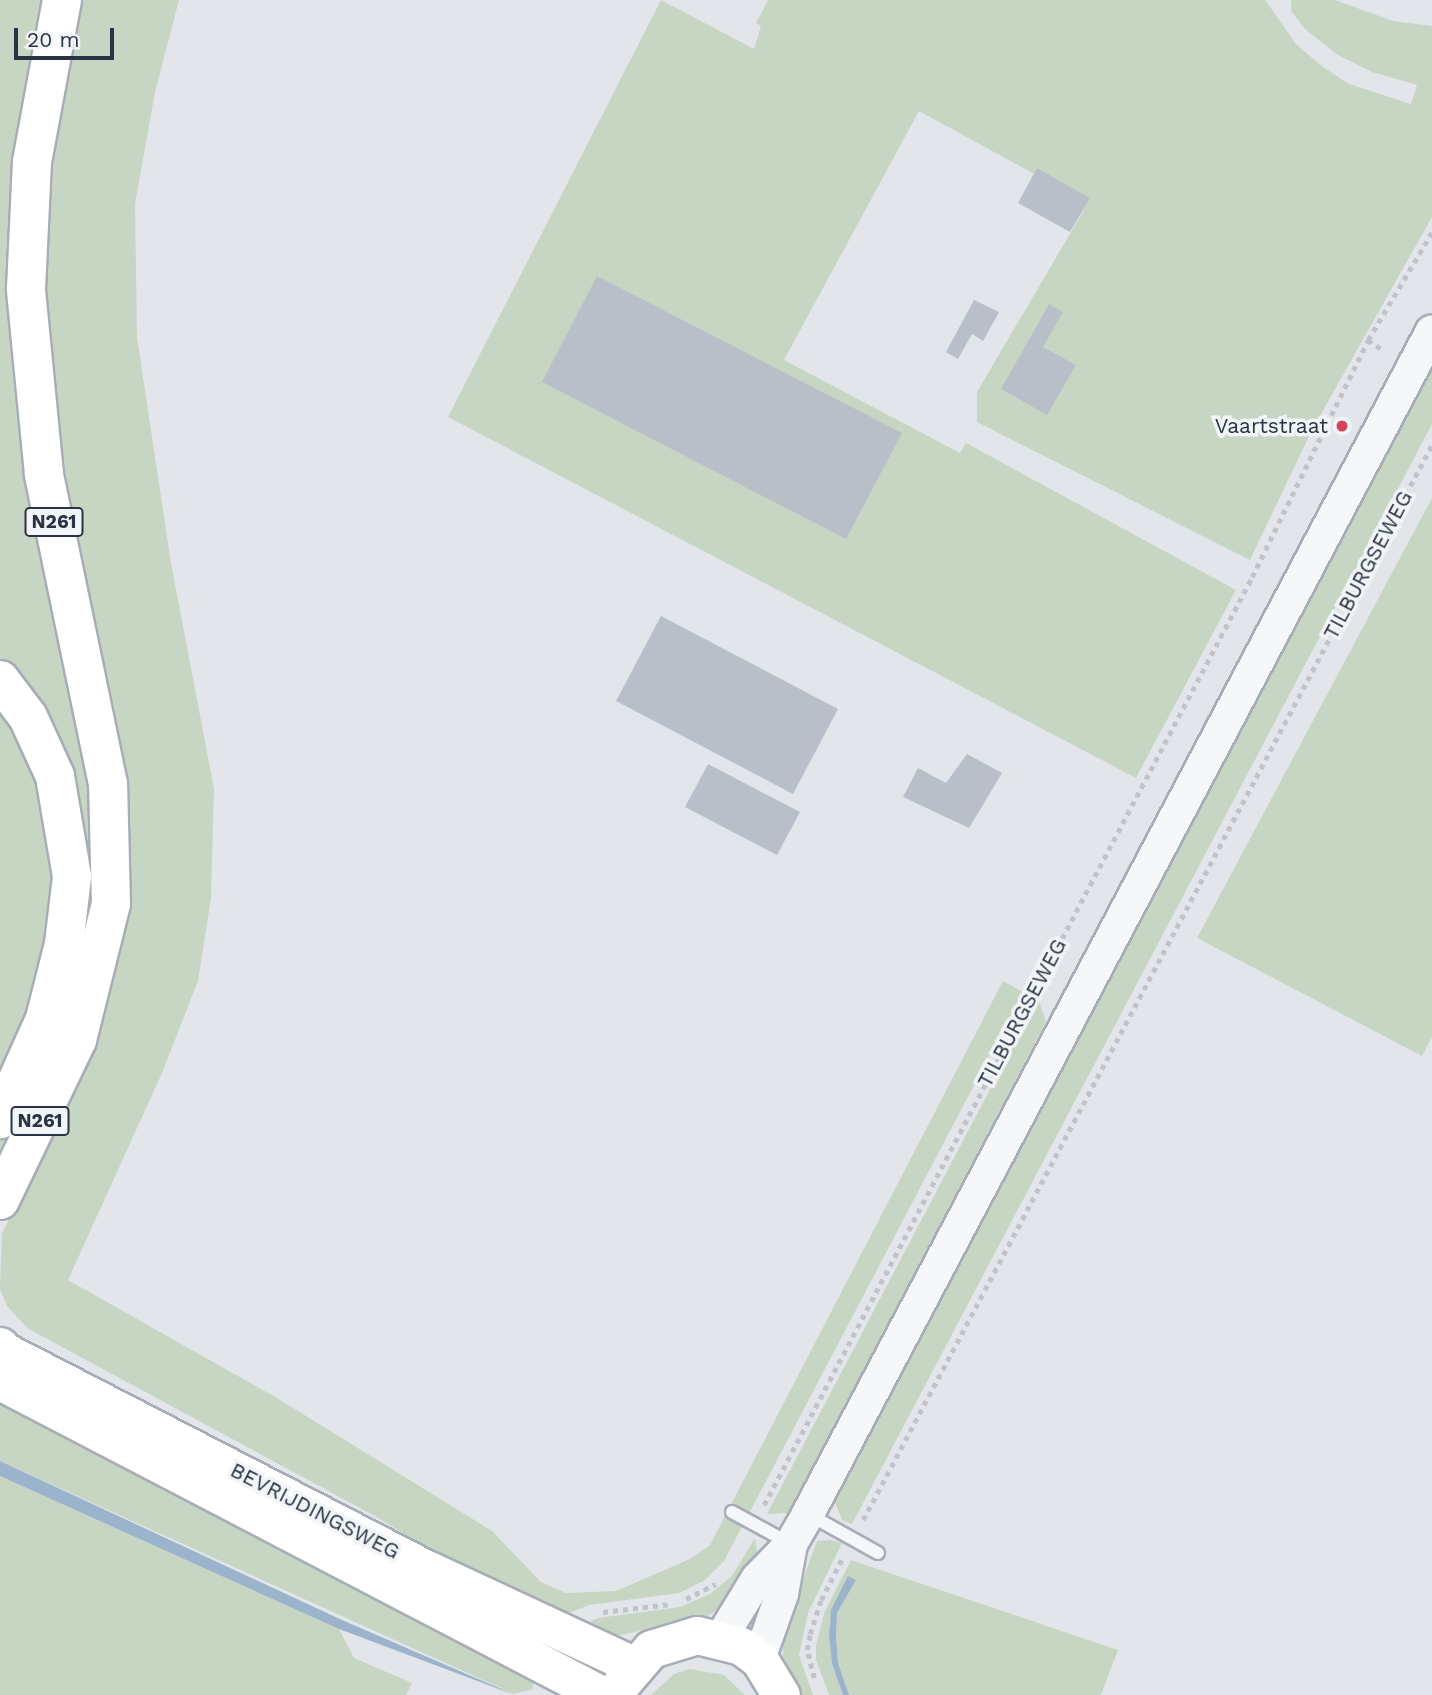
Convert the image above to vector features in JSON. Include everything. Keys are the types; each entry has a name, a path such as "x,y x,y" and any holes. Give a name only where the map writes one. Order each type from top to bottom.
{"highway":[{"name":"N261","path":"0,1200 77,1040 111,904 108,784 44,474 26,289 32,162 62,0"},
{"name":"N261","path":"0,680 28,717 55,776 72,877 64,944 44,1019 0,1119"}],"main road":[{"name":"BEVRIJDINGSWEG","path":"0,1357 562,1634 625,1680"},
{"name":"BEVRIJDINGSWEG","path":"0,1357 407,1590 602,1695"},
{"path":"625,1680 673,1639 721,1638 759,1659 781,1695"}],"street":[{"name":"TILBURGSEWEG","path":"721,1638 757,1578 791,1544 1432,331"},
{"name":"TILBURGSEWEG","path":"759,1659 782,1594 791,1544"}],"lane":[{"path":"732,1513 791,1544"},
{"path":"807,1514 878,1553"}],"path":[{"name":"TILBURGSEWEG","path":"754,1525 1252,576 1368,340 1432,232"},
{"path":"1368,340 1383,350"},
{"name":"TILBURGSEWEG","path":"817,1688 807,1650 821,1600 1432,445"},
{"path":"562,1634 572,1620 585,1615 692,1598 716,1584 723,1574"}],"green space":[{"path":"0,0 48,0 26,124 98,901 0,1171 0,1141 22,1099 84,900 7,667 0,660"},
{"path":"78,0 179,0 155,92 135,204 137,337 171,563 214,789 211,898 198,981 162,1073 68,1280 277,1398 492,1531 541,1582 566,1593 616,1591 690,1559 710,1545 1003,981 1023,992 724,1561 705,1580 679,1593 589,1605 564,1615 508,1598 375,1516 27,1328 7,1306 0,1289 2,1233 68,1102 125,909 58,482 40,272 56,101"},
{"path":"661,0 754,49 761,26 756,23 768,0 1265,0 1296,44 1323,67 1349,84 1411,104 1417,85 1372,72 1338,55 1306,30 1291,11 1291,0 1335,0 1393,21 1432,26 1432,217 1312,430 1250,560 977,422 977,392 1084,210 1082,200 919,111 784,360 960,453 966,443 1236,590 1136,778 448,417"},
{"path":"1432,368 1432,424 852,1524 842,1520 835,1502"},
{"path":"1432,498 1432,1037 1422,1056 1197,938"},
{"path":"0,711 34,764 56,890 44,968 17,1047 0,1081"},
{"path":"1038,998 1046,1022 788,1513 767,1514"},
{"path":"0,1394 535,1665 533,1689 514,1694 0,1461"},
{"path":"0,1476 339,1629 354,1658 412,1683 406,1695 0,1695"},
{"path":"755,1538 758,1560 727,1603 706,1617 611,1637 577,1628 598,1618 680,1607 710,1594 732,1576"},
{"path":"817,1541 842,1543 808,1613 799,1655 813,1695 794,1695 784,1670 782,1638"},
{"path":"851,1560 1118,1650 1101,1695 849,1695 838,1663 836,1635 837,1613 856,1580 848,1577 829,1623 832,1664 843,1695 829,1695 816,1660 816,1645 825,1611"},
{"path":"690,1669 724,1675 745,1695 651,1695 674,1674"}],"water":[{"path":"0,1461 342,1620 515,1695 339,1629 0,1476"},
{"path":"848,1576 856,1580 837,1613 836,1635 838,1663 849,1695 843,1695 832,1664 829,1634 831,1610"}],"building":[{"path":"1037,168 1090,198 1070,232 1018,203"},
{"path":"597,276 902,433 846,539 542,382"},
{"path":"974,300 999,312 983,341 972,334 958,359 946,352"},
{"path":"1049,304 1063,312 1043,347 1076,365 1047,415 1001,389"},
{"path":"661,616 838,709 793,794 616,701"},
{"path":"967,754 1002,773 969,828 903,797 918,768 946,783"},
{"path":"708,764 800,812 777,855 685,807"}],"place":[{"name":"Vaartstraat","path":"1342,426"}]}
